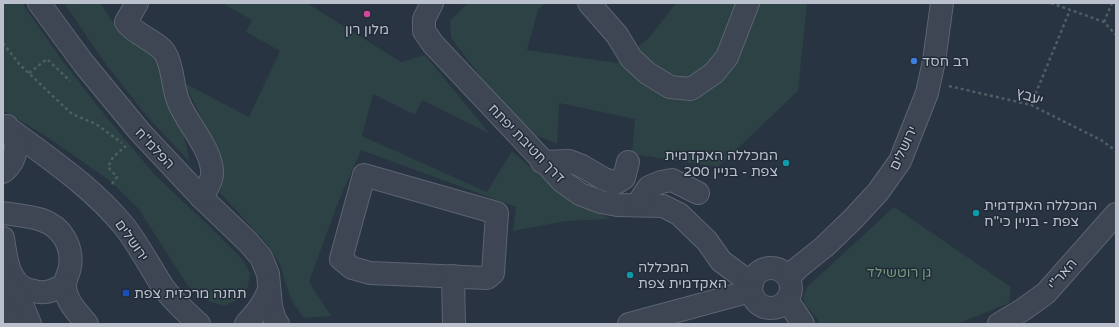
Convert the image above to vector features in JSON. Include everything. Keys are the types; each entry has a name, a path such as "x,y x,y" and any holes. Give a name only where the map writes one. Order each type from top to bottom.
{"street":[{"name":"הפלמ\"ח","path":"39,3 74,52 146,138 261,257 268,274 271,306 275,320 278,324"},
{"path":"137,3 126,22 131,29 156,45 166,54 178,103 211,161 212,175 209,186 202,197"},
{"name":"דרך חטיבת יפתח","path":"432,3 424,18 424,31 433,44 562,182 580,194 601,202 618,205 663,206 680,214 707,241 721,261 751,288"},
{"path":"589,3 617,35 631,58 647,73 670,87 691,89 714,73 727,57 748,3"},
{"name":"ירושלים","path":"788,277 824,247 854,219 878,192 900,161 929,81 934,62 942,3"},
{"path":"6,170 14,158 16,148 15,138 7,126"},
{"name":"ירושלים","path":"7,126 57,163 100,200 124,226 164,288 179,306 199,324"},
{"path":"6,170 20,162 30,160 41,160 57,163"},
{"path":"542,162 569,161 582,166 604,179 616,183 624,178 628,162"},
{"path":"364,175 497,213 493,273 487,278 453,276 370,273 352,268 341,259 364,175"},
{"path":"637,205 649,188 661,182 672,180 698,193"},
{"path":"3,213 44,221 58,229 63,235 68,244 70,255 70,267 65,285 70,304 87,324"},
{"name":"האר\"י","path":"999,324 1024,309 1046,293 1116,214"},
{"path":"3,238 7,263 15,281 22,288 35,292 45,292 65,285"},
{"path":"771,268 777,269 788,277 791,287 790,294 786,300 778,306 771,308 764,306 758,303 754,298 751,288 754,277 759,272 771,268"},
{"path":"3,276 12,286 22,302 30,324"},
{"path":"453,276 454,324"},
{"path":"629,324 751,288"},
{"path":"246,324 257,313 265,300 269,289"},
{"path":"786,300 803,324"},
{"path":"3,307 13,324"}],"path":[{"path":"1051,3 1104,22 1116,35"},
{"path":"1104,22 1112,3"},
{"path":"1031,105 1070,10"},
{"path":"3,43 20,65 72,114 96,124 132,151"},
{"path":"29,73 47,59 73,84"},
{"name":"יעבץ","path":"929,81 1031,105 1101,140 1116,151"},
{"path":"100,200 117,177 108,167 113,157 126,146"}],"green space":[{"path":"3,3 22,3 61,59 107,118 155,175 242,259 250,273 248,286 241,298 225,306 208,301 188,286 138,208 109,180 47,137 3,110"},
{"path":"64,3 100,3 118,30 152,54 162,74 182,128 190,162 150,120 105,63"},
{"path":"222,3 307,3 401,62 425,55 490,134 422,100 415,115 373,94 362,136 487,192 512,151 556,190 610,219 566,221 513,231 516,207 361,150 337,205 309,282 331,316 304,318 292,301 280,264 268,245 220,193 222,168 215,144 184,83 249,117 280,51 246,32 252,20"},
{"path":"468,3 546,3 538,10 527,50 618,63 649,38 676,3 807,3 798,91 718,167 632,154 635,119 559,103 557,144 521,129 451,38 450,21"},
{"name":"גן רוטשילד","path":"894,207 1011,287 1009,303 957,324 821,324 805,304 803,297 807,287"}],"place":[{"name":"מלון רון","path":"367,14"},
{"name":"רב חסד","path":"914,61"},
{"name":"המכללה האקדמית צפת - בניין 200","path":"786,163"},
{"name":"המכללה האקדמית צפת - בניין כי\"ח","path":"976,213"},
{"name":"המכללה האקדמית צפת","path":"630,275"},
{"name":"תחנה מרכזית צפת","path":"126,293"}]}
